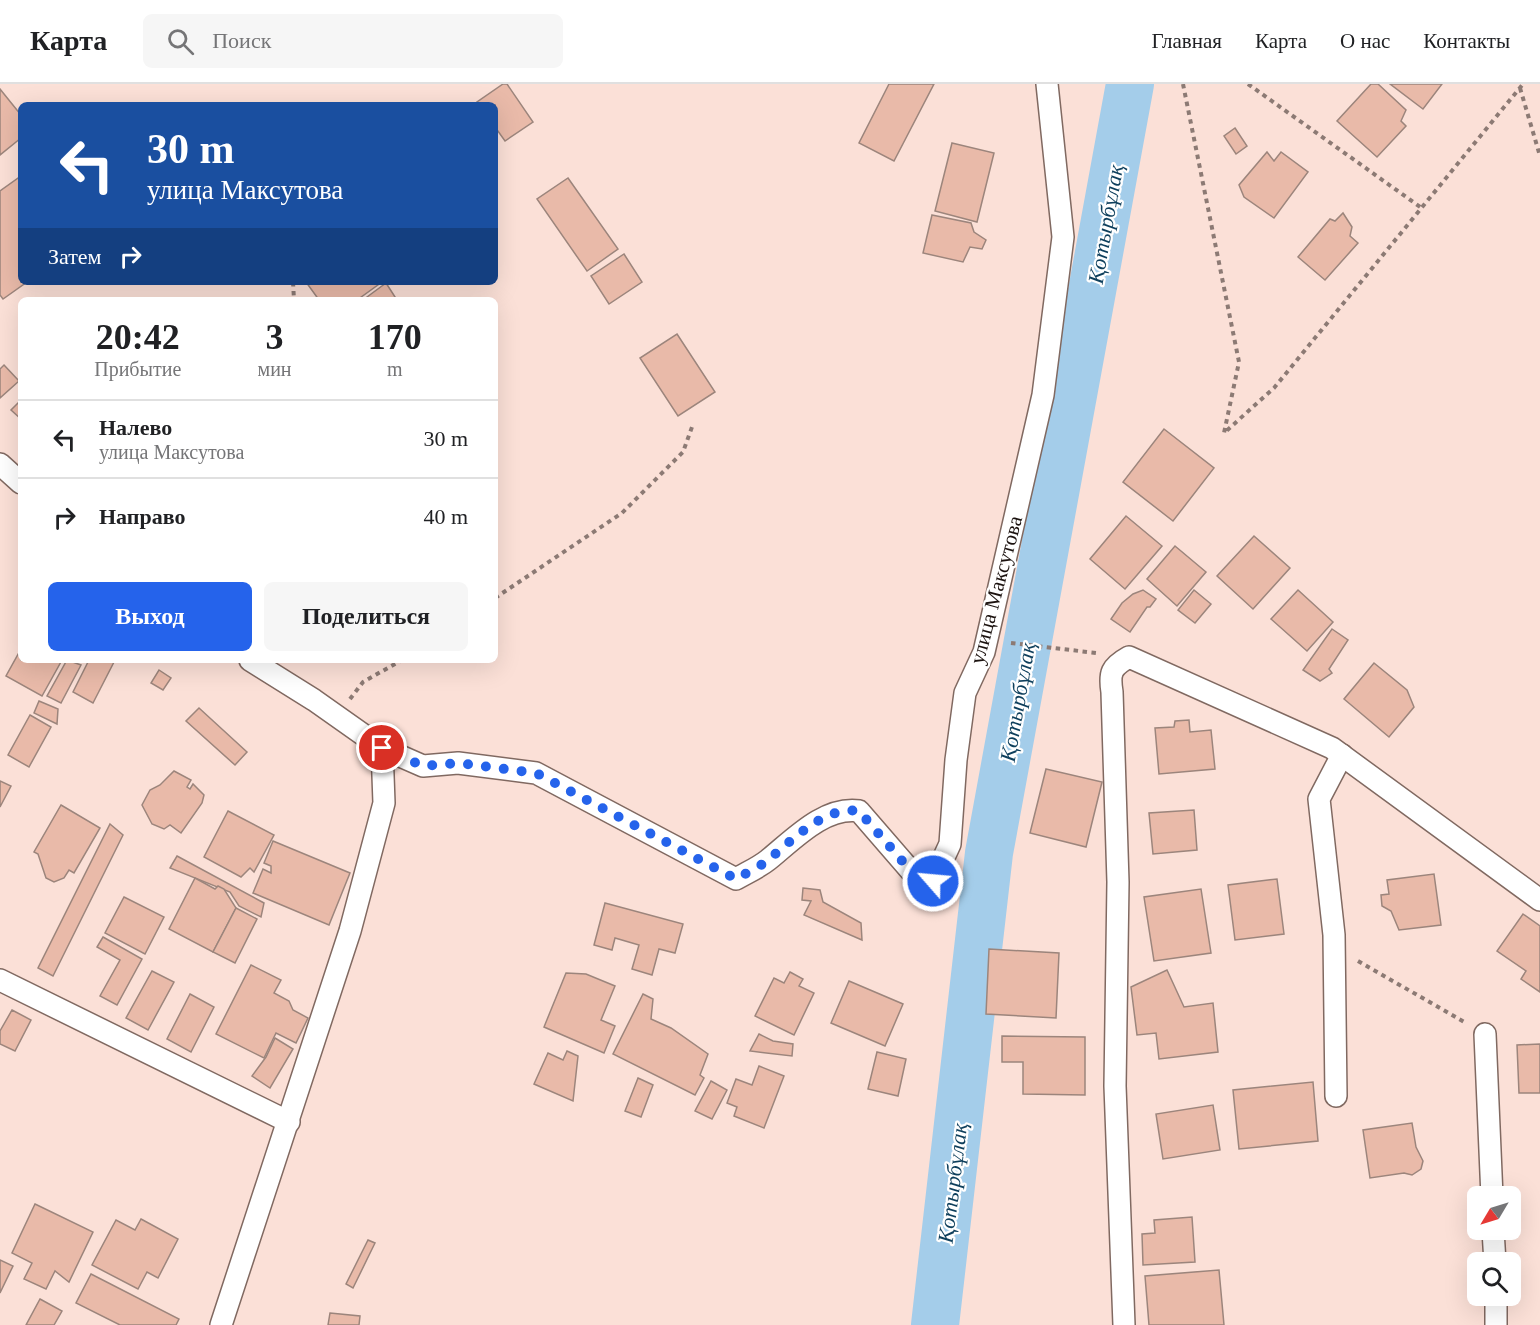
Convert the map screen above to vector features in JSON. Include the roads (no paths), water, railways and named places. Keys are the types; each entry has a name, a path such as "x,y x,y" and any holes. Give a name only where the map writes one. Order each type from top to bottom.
{"street":[{"name":"улица Максутова","path":"382,748 423,766 458,763 536,773 736,879 766,862 804,829 847,809 859,811 917,878 933,881 950,844 956,760 965,693 984,652 1043,395 1063,237 1047,84"},
{"path":"0,464 18,480"},
{"path":"1124,1325 1115,1086 1118,882 1112,692 1109,675 1112,669 1129,657 1332,748 1540,900"},
{"path":"220,1325 289,1122 350,931 384,803 382,748 255,663"},
{"path":"1336,1096 1334,947 1319,799 1342,755"},
{"path":"0,980 289,1122"},
{"path":"1485,1034 1492,1186"},
{"path":"1496,1306 1496,1325"}],"waterway":[{"name":"Қотырбұлақ","path":"935,1325 989,853 1130,84"}]}
